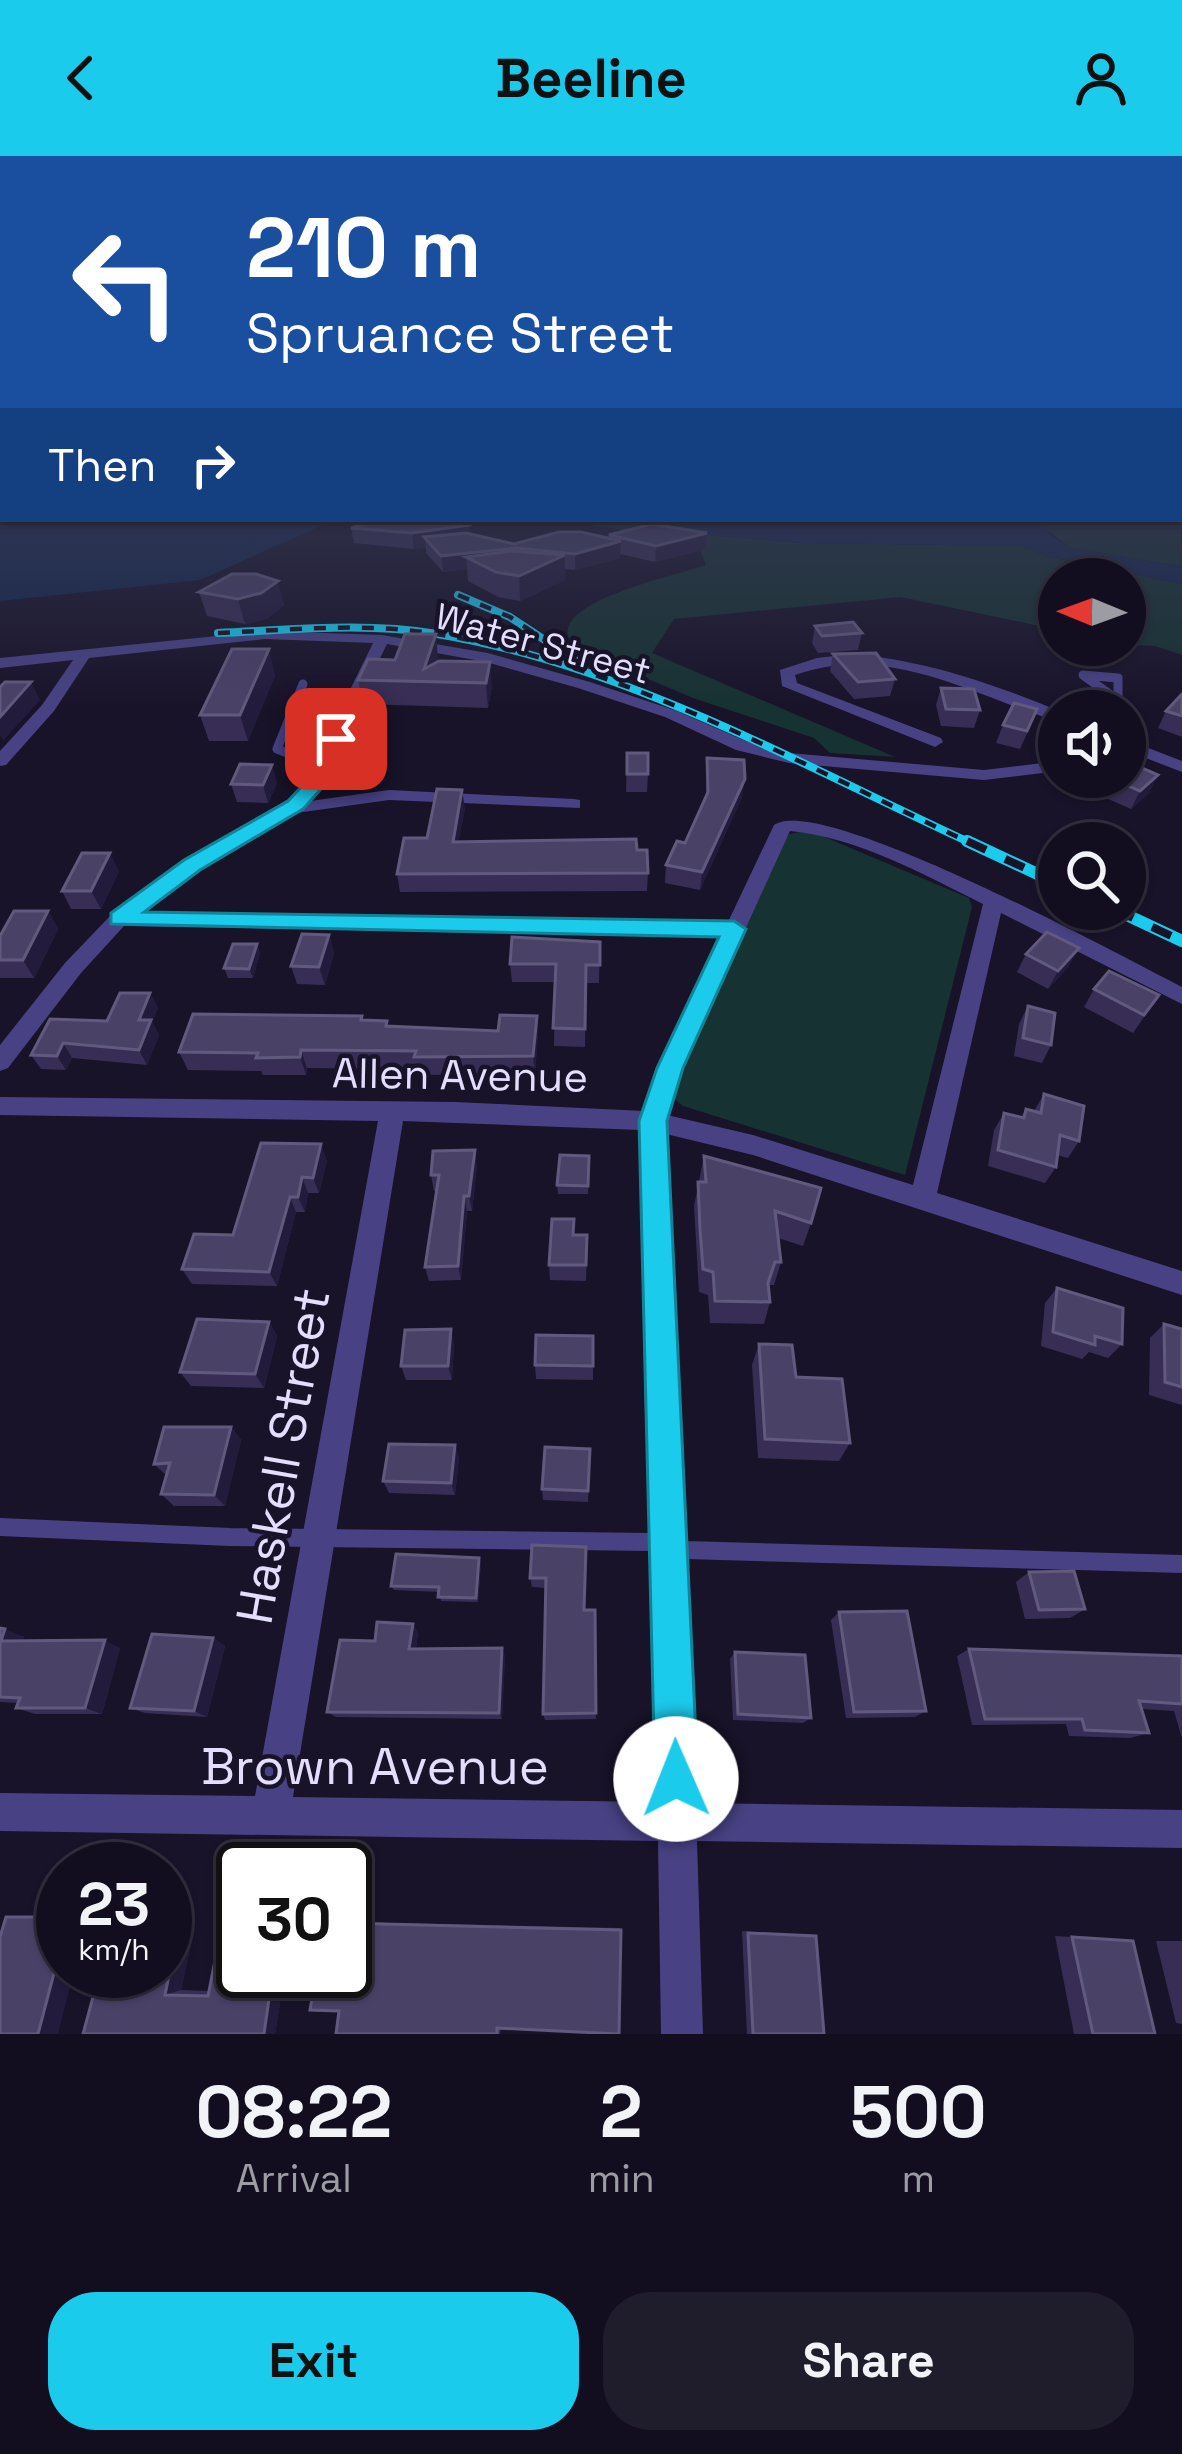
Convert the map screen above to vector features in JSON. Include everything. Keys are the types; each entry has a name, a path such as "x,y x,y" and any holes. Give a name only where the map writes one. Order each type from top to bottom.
{"street":[{"name":"Water Street","path":"0,663 265,635 382,639 488,658 584,685 671,714 742,746 789,758 985,776 1038,769"},
{"path":"0,1062 73,968 119,919 192,865 308,795 382,639"},
{"path":"0,760 48,708 85,652"},
{"path":"935,742 790,686 786,673 825,662 901,664 946,674 1038,709"},
{"path":"1146,754 1182,766"},
{"path":"287,810 389,795 574,804"},
{"path":"682,2034 653,1121 670,1068 783,825 803,825 865,843 1182,996"},
{"path":"922,1201 993,903"},
{"path":"119,919 734,929"},
{"name":"Allen Avenue","path":"0,1106 653,1121 753,1145 1182,1282"},
{"name":"Haskell Street","path":"270,1818 392,1112"},
{"name":"Brown Avenue","path":"0,1812 270,1818 677,1818 1182,1829"}],"lane":[{"path":"1083,675 1118,678 1118,706 1094,687 1083,675"},
{"path":"303,684 277,748 322,767"},
{"path":"0,1527 1182,1564"}],"green space":[{"path":"644,533 801,543 1022,546 1055,558 1038,558 1038,626 901,597 674,619 652,653 895,757 830,753 814,738 693,698 575,648 568,632 574,618 591,605 706,565 696,540"},
{"path":"1050,533 1181,533 1182,567 1069,547"},
{"path":"1146,577 1182,584 1182,655 1146,646"},
{"path":"808,830 969,898 972,907 905,1175 683,1106 672,1097 671,1086 786,835"}],"water":[{"path":"0,533 306,533 200,580 0,601"},
{"path":"687,533 1048,533 1069,547 1131,558 1055,558 1022,546 801,543"},
{"path":"1146,561 1182,567 1182,584 1146,577"}],"building":[{"path":"466,533 514,544 557,533 621,541 575,554 516,548 441,556 424,537"},
{"path":"618,533 707,533 656,546 609,535"},
{"path":"512,551 565,555 519,576 496,572 466,557"},
{"path":"232,574 256,574 278,581 261,593 238,599 199,592"},
{"path":"853,622 862,633 822,636 815,626"},
{"path":"405,634 436,634 424,669 439,661 490,662 486,683 358,680 368,659 395,660"},
{"path":"232,649 269,649 240,715 200,715"},
{"path":"876,653 895,679 858,682 833,654"},
{"path":"5,682 31,682 0,717 0,687"},
{"path":"941,688 974,689 980,710 946,709"},
{"path":"1182,694 1182,716 1166,711"},
{"path":"1014,703 1037,709 1027,731 1003,725"},
{"path":"627,753 648,753 648,774 627,774"},
{"path":"707,758 744,760 745,779 702,872 666,865 677,841 685,843 708,792"},
{"path":"240,764 272,765 263,785 231,784"},
{"path":"1146,770 1158,775 1146,786"},
{"path":"437,789 462,790 453,842 636,839 637,850 647,850 648,873 397,874 404,838 427,838"},
{"path":"82,853 110,853 91,891 62,891"},
{"path":"14,911 48,911 23,960 0,960 0,936"},
{"path":"1047,932 1079,948 1058,971 1026,954"},
{"path":"302,934 329,935 319,967 291,966"},
{"path":"512,937 600,942 600,965 586,965 585,1029 553,1028 556,964 510,964"},
{"path":"233,944 257,944 249,969 224,968"},
{"path":"1109,971 1159,995 1144,1015 1094,989"},
{"path":"120,993 150,993 139,1020 151,1020 139,1050 63,1043 57,1056 31,1055 50,1019 107,1021"},
{"path":"1028,1006 1055,1013 1051,1045 1023,1038"},
{"path":"193,1014 362,1016 361,1020 387,1021 386,1026 498,1031 500,1015 537,1016 533,1056 414,1057 416,1051 301,1050 300,1057 256,1058 258,1053 179,1052"},
{"path":"1044,1094 1084,1106 1079,1141 1060,1135 1056,1167 998,1150 1004,1113 1024,1118 1026,1109 1041,1113"},
{"path":"261,1143 321,1144 313,1178 302,1177 298,1197 290,1197 269,1272 182,1269 194,1234 233,1235"},
{"path":"475,1150 469,1196 464,1196 458,1266 425,1267 439,1175 431,1175 433,1151"},
{"path":"560,1155 589,1156 588,1186 557,1185"},
{"path":"704,1156 821,1188 811,1223 775,1211 781,1262 775,1262 768,1283 770,1302 715,1301 713,1272 703,1269 698,1182 706,1182"},
{"path":"552,1219 574,1219 573,1235 587,1235 586,1265 549,1265"},
{"path":"1057,1288 1123,1308 1122,1344 1095,1336 1095,1345 1053,1332"},
{"path":"197,1319 269,1322 255,1374 180,1372"},
{"path":"1164,1324 1182,1329 1182,1387 1165,1382"},
{"path":"451,1329 448,1366 401,1366 405,1330"},
{"path":"536,1335 593,1336 593,1366 535,1365"},
{"path":"759,1344 792,1345 796,1377 842,1379 850,1443 765,1439"},
{"path":"164,1427 231,1427 214,1495 161,1494 170,1463 154,1464"},
{"path":"389,1444 455,1445 451,1483 383,1481"},
{"path":"545,1447 590,1449 588,1491 542,1489"},
{"path":"532,1545 586,1547 584,1610 595,1610 596,1713 543,1714 546,1578 530,1578"},
{"path":"396,1554 479,1558 476,1598 438,1597 439,1587 391,1586"},
{"path":"1074,1571 1085,1609 1039,1610 1029,1572"},
{"path":"907,1611 926,1711 854,1712 839,1612"},
{"path":"377,1622 413,1624 409,1649 502,1648 499,1713 327,1712 340,1640 375,1641"},
{"path":"0,1628 5,1629 1,1641 105,1640 85,1708 16,1708 20,1698 0,1697"},
{"path":"152,1634 213,1638 194,1711 130,1708"},
{"path":"969,1649 1182,1656 1182,1704 1139,1701 1149,1733 1085,1730 1082,1719 985,1719"},
{"path":"735,1652 805,1655 811,1718 738,1714"},
{"path":"6,1917 36,1917 36,1998 47,1998 38,2034 0,2034 0,1937"},
{"path":"372,1924 621,1930 619,2034 497,2028 497,2034 336,2034 339,2011 310,2010 312,1998 372,1998"},
{"path":"748,1933 816,1936 824,2034 753,2034"},
{"path":"1072,1937 1133,1941 1155,2034 1093,2034"},
{"path":"216,1955 216,1998 269,1998 264,2034 83,2034 93,1998 208,1996"}],"railway":[{"path":"458,595 510,617 575,660"},
{"path":"218,633 383,628 507,649 576,669 711,721 973,844"},
{"path":"967,841 1038,874"},
{"path":"1146,924 1182,941"}],"route":[{"path":"336,739 308,795 296,805 192,865 119,919 734,929 670,1068 653,1121 676,1779"}]}
